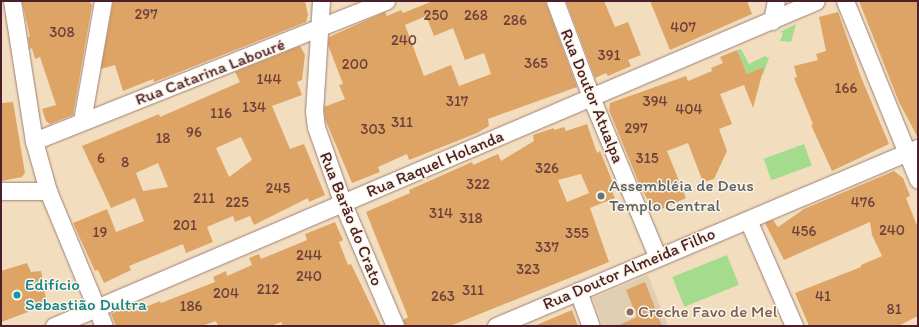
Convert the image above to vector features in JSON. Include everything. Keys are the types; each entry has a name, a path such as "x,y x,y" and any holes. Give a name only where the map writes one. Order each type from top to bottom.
{"street":[{"path":"12,1 34,141 48,191 104,326"},
{"path":"82,121 103,1"},
{"name":"Rua Barão do Crato","path":"321,1 314,111 320,139 343,204 395,326"},
{"name":"Rua Catarina Labouré","path":"34,141 82,121 319,30 386,1"},
{"name":"Rua Doutor Atualpa","path":"555,1 591,97 657,256"},
{"path":"772,21 776,1"},
{"name":"Rua Raquel Holanda","path":"54,326 816,1"},
{"path":"846,1 912,151 918,180"},
{"name":"Rua Doutor Almeida Filho","path":"496,326 657,256 748,220 912,151"},
{"path":"1,191 48,191"},
{"path":"748,220 794,326"},
{"path":"578,291 591,326"}],"shaded area":[{"name":"Creche Favo de Mel","path":"648,275 668,326 603,326 593,298"}],"green space":[{"path":"796,24 791,42 780,41 783,33 780,32"},
{"path":"741,49 749,64 765,56 769,58 763,75 760,69 747,74 737,50"},
{"path":"804,144 812,166 771,180 764,159"},
{"path":"727,255 739,285 684,307 672,277"}],"building":[{"path":"22,1 89,1 92,5 73,115 50,124 46,121 42,109 56,105 40,57 35,59 32,48 30,49 28,37 30,37"},
{"path":"305,1 308,15 306,22 154,82 153,79 123,91 115,65 101,69 113,2"},
{"path":"433,1 545,1 577,87 488,119 489,126 477,133 409,160 407,154 378,167 380,172 352,183 325,119 324,107 345,99 339,85 343,84 328,45 329,37 385,12 387,16 401,10 403,13","holes":["426,16 434,36 453,28 465,60 484,53 491,74 459,86 451,65 424,76 405,25"]},
{"path":"566,1 604,1 615,27 628,22 641,55 628,60 631,66 608,76 606,73 595,78"},
{"path":"650,1 747,1 752,14 670,50"},
{"path":"859,1 918,1 918,138 899,102"},
{"path":"838,12 861,77 889,144 832,171 811,125 813,124 794,78 797,77 794,66 818,60 816,54 826,51 819,17"},
{"path":"300,46 305,55 302,80 297,82 302,95 272,106 290,149 304,144 325,195 309,202 308,198 254,225 250,216 235,222 233,216 207,227 213,242 186,253 183,244 129,266 131,270 104,283 98,270 95,271 73,223 107,209 116,232 144,221 135,198 111,208 82,146 159,114 160,117 240,82 235,72","holes":["241,137 252,160 229,177 216,148","158,163 168,187 143,191 136,173"]},
{"path":"737,50 747,74 764,67 753,108 744,85 720,94 732,124 719,129 727,151 714,179 703,182 688,143 667,151 686,198 655,212 641,188 609,110 610,103 686,76 688,81 712,71 711,68 723,63 720,57"},
{"path":"13,102 25,173 22,177 1,181 1,103"},
{"path":"587,124 597,153 600,151 613,183 609,185 615,198 590,208 609,262 450,326 405,326 403,320 408,317 366,212 410,193 409,190 472,162 473,165 498,154 501,161 534,141 533,135 554,128 554,130 564,127 566,131","holes":["581,174 589,193 567,202 558,180"]},
{"path":"894,171 903,178 910,196 906,198 918,228 918,316 898,326 809,326 795,293 861,267 861,265 882,256 872,235 870,222 784,260 765,223 773,220 778,227 804,209"},
{"path":"335,222 343,240 339,242 348,265 351,264 381,326 283,326 281,322 271,326 218,326 216,321 202,326 116,326 111,314 134,304 136,311 215,282 213,277 226,271 227,276 252,265 249,258 259,254 261,259 307,240 305,234"},
{"name":"Edifício Sebastião Dultra","path":"27,263 31,272 41,271 47,305 1,322 1,271"},
{"path":"645,282 662,326 617,326 637,317 626,290"},
{"path":"572,310 578,326 534,326"}],"place":[{"name":"Assembléia de Deus Templo Central","path":"601,196"},
{"name":"Edifício Sebastião Dultra","path":"17,295"},
{"name":"Creche Favo de Mel","path":"630,312"}]}
